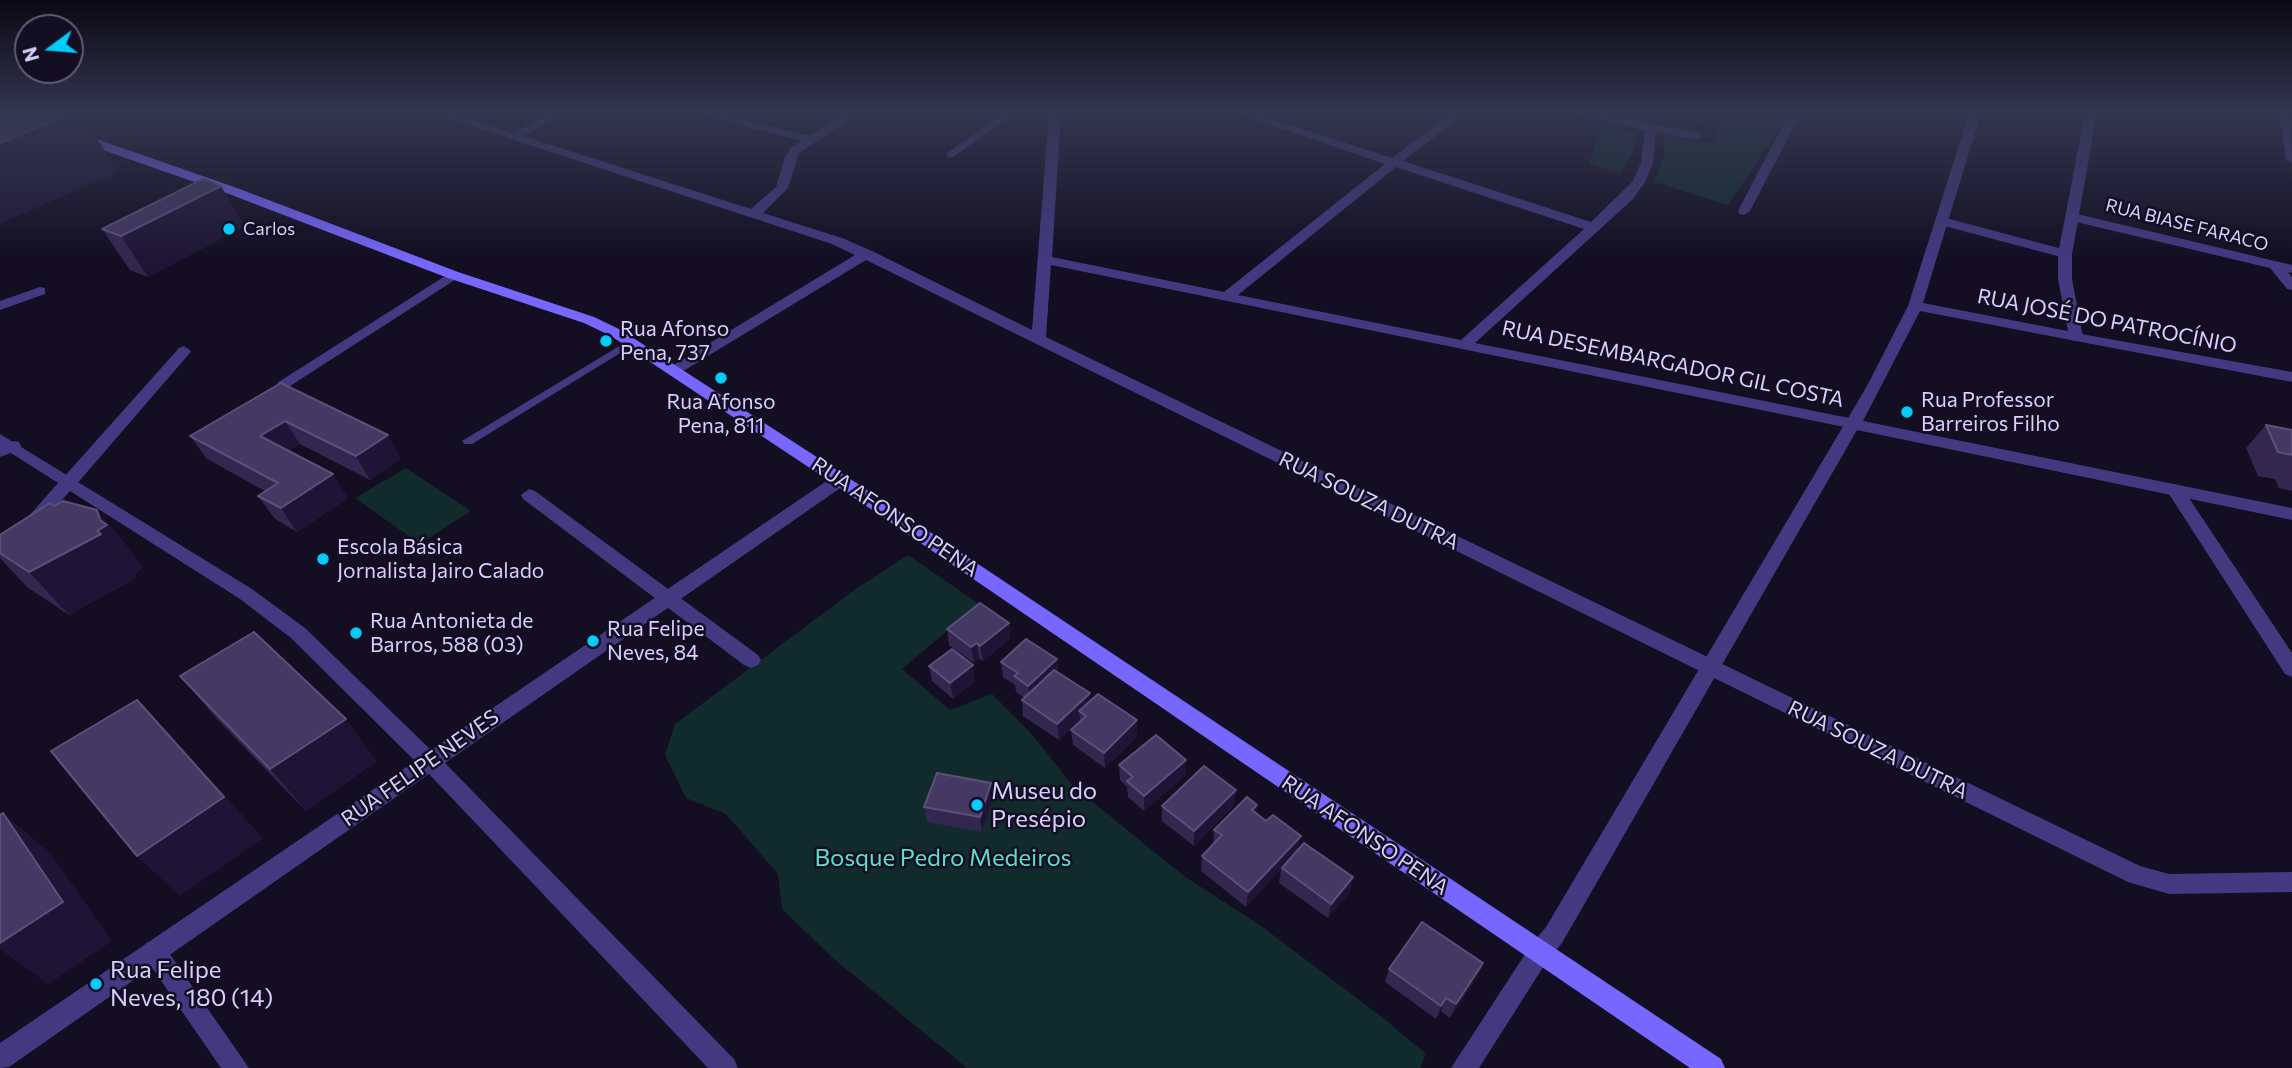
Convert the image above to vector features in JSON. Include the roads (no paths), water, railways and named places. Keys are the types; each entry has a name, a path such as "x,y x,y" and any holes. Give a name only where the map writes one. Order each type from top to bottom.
{"main road":[{"name":"RUA AFONSO PENA","path":"153,163 453,275 590,320 631,342 1712,1068"}],"street":[{"name":"RUA SOUZA DUTRA","path":"599,163 819,234 867,254 1710,669 2136,875 2169,884 2292,882"},
{"path":"755,213 782,188 789,163"},
{"path":"1039,339 1052,163"},
{"path":"1227,297 1393,163 1592,227"},
{"path":"1464,345 1628,196 1639,182 1647,163"},
{"path":"1744,211 1770,163"},
{"path":"1464,1068 1539,953 1554,935 1854,424 1915,306 1960,163"},
{"path":"2076,337 2065,278 2065,254 2082,163"},
{"name":"RUA BIASE FARACO","path":"2073,217 2292,269"},
{"path":"1942,221 2065,254"},
{"path":"675,370 867,254"},
{"name":"RUA DESEMBARGADOR GIL COSTA","path":"1045,260 2292,514"},
{"path":"2276,267 2292,286"},
{"path":"285,383 453,275"},
{"path":"0,306 40,290"},
{"name":"RUA JOSÉ DO PATROCÍNIO","path":"1915,306 2292,377"},
{"path":"19,538 184,351"},
{"path":"4,445 69,482 266,607 325,657 725,1068"},
{"name":"RUA FELIPE NEVES","path":"0,1058 840,480"},
{"path":"2175,490 2292,669"},
{"path":"529,495 751,660"},
{"path":"154,951 236,1068"}],"lane":[{"path":"468,441 631,342"}],"place":[{"name":"Carlos","path":"229,229"},
{"name":"Rua Afonso Pena, 737","path":"606,341"},
{"name":"Rua Afonso Pena, 811","path":"721,378"},
{"name":"Rua Professor Barreiros Filho","path":"1907,412"},
{"name":"Escola Básica Jornalista Jairo Calado","path":"323,559"},
{"name":"Rua Antonieta de Barros, 588 (03)","path":"356,633"},
{"name":"Rua Felipe Neves, 84","path":"593,641"},
{"name":"Museu do Presépio","path":"977,805"},
{"name":"Rua Felipe Neves, 180 (14)","path":"96,984"}],"park label":[{"name":"Bosque Pedro Medeiros","path":"943,858"}]}
